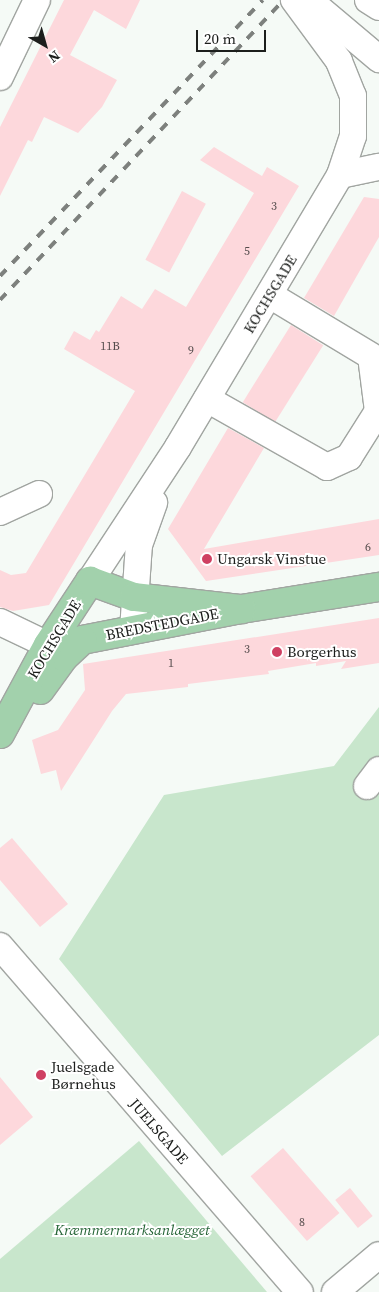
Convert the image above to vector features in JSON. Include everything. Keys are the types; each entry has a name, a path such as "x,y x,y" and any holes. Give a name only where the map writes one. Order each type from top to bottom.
{"main road":[{"name":"BREDSTEDGADE","path":"90,581 134,597 242,609"},
{"name":"KOCHSGADE","path":"0,744 65,647 66,618 90,581"},
{"name":"BREDSTEDGADE","path":"65,647 133,630 242,609 379,588"},
{"name":"KOCHSGADE","path":"0,734 65,647"}],"street":[{"path":"0,77 37,0"},
{"name":"KOCHSGADE","path":"90,581 178,447 340,175 353,136 353,96 339,61 294,0"},
{"path":"309,0 370,52"},
{"path":"325,0 370,52"},
{"path":"368,0 379,7"},
{"path":"340,175 379,167"},
{"path":"207,399 327,467 349,457 378,411 371,356 270,295"},
{"name":"KOCHSGADE","path":"133,630 139,545 178,447"},
{"path":"0,512 39,494"},
{"path":"0,622 65,647"},
{"name":"JUELSGADE","path":"0,946 300,1292"},
{"path":"335,1292 379,1255"}],"green space":[{"path":"379,707 379,1035 222,1156 59,959 164,795 334,766"},
{"name":"Kræmmermarksanlægget","path":"139,1141 267,1292 0,1292 0,1259"}],"building":[{"path":"64,0 140,0 126,29 94,10 70,55 117,80 102,107 78,133 44,117 32,142 28,140 0,196 0,127"},
{"path":"214,147 262,176 267,167 299,186 49,605 13,611 0,607 0,570 11,575 26,573 135,391 64,349 74,331 90,340 96,330 99,332 121,296 142,309 155,289 186,307 254,193 200,160"},
{"path":"182,191 206,204 169,273 145,260"},
{"path":"364,197 379,199 379,237 334,316 304,298"},
{"path":"291,325 323,345 275,422 243,402"},
{"path":"228,428 264,448 204,549 379,519 379,555 206,581 168,529"},
{"path":"379,618 379,663 341,669 346,661 316,666 316,663 268,671 269,674 188,684 188,687 126,694 112,711 61,791 56,770 41,774 32,740 58,730 85,690 83,664"},
{"path":"12,838 68,904 40,927 0,880 0,848"},
{"path":"0,1077 33,1117 0,1145"},
{"path":"283,1148 339,1213 307,1241 251,1176"},
{"path":"350,1188 373,1216 358,1228 335,1200"}],"railway":[{"path":"0,276 263,0"},
{"path":"0,300 284,0"}],"place":[{"name":"Ungarsk Vinstue","path":"207,559"},
{"name":"Borgerhus","path":"277,652"},
{"name":"Juelsgade Børnehus","path":"41,1075"}]}
